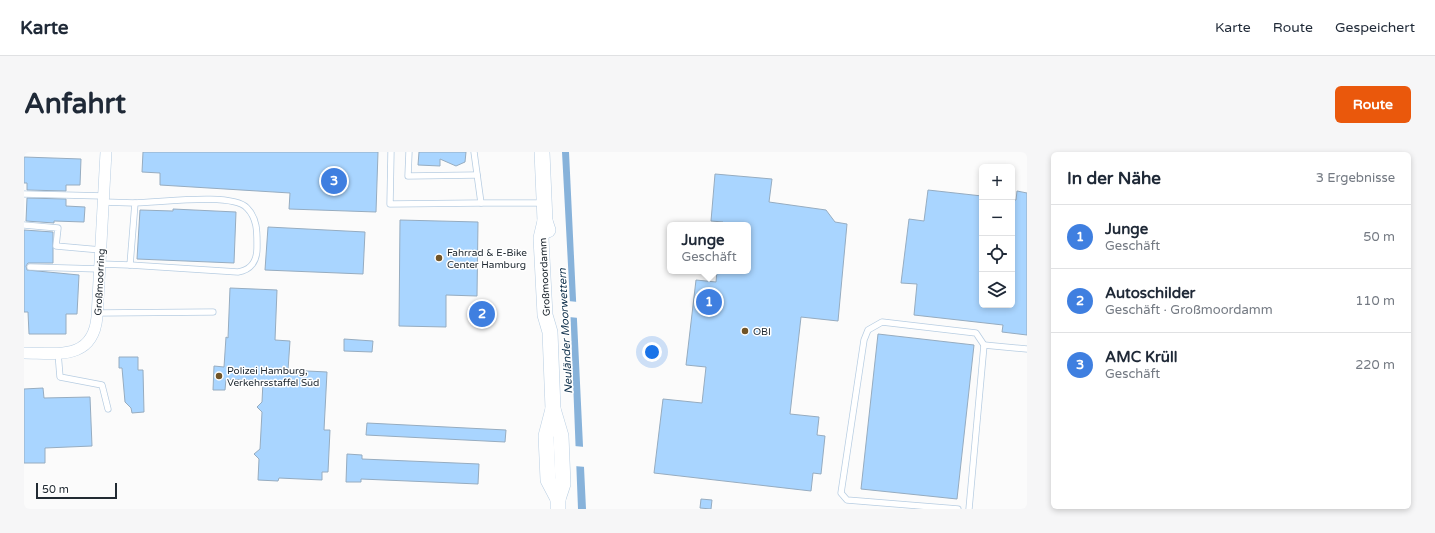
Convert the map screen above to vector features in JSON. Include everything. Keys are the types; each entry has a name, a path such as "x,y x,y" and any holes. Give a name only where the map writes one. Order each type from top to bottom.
{"main road":[{"name":"Großmoordamm","path":"542,152 545,221 551,238 555,308 555,316 550,332"},
{"name":"Großmoordamm","path":"545,221 541,238 544,315 550,332 553,408 561,436 562,454 563,484 558,504"},
{"path":"544,295 555,308"},
{"name":"Großmoordamm","path":"553,408 546,436 548,480 558,504"}],"street":[{"name":"Großmoorring","path":"24,353 58,353 74,351 89,342 95,331 106,152"}],"lane":[{"path":"391,152 390,204 544,203"},
{"path":"409,152 408,176 477,175"},
{"path":"474,152 481,203"},
{"path":"24,194 103,199 135,203 220,200 238,202 247,208 257,228 257,254 254,263 249,268 238,272 130,265 30,267"},
{"path":"130,265 135,203"},
{"path":"24,225 58,228 56,246 101,250"},
{"path":"97,313 213,312"},
{"path":"958,509 847,500 841,493 863,347 868,330 882,322 976,333 984,345 969,509"},
{"path":"984,345 1027,349"},
{"path":"58,353 60,377 102,385 108,409"}],"water":[{"path":"562,152 569,152 586,509 578,509 570,303"}],"pier":[{"path":"568,301 578,302 579,318 569,317"},
{"path":"574,446 585,447 586,467 574,466"}],"building":[{"path":"143,152 378,152 376,212 289,209 290,193 160,185 160,173 142,172"},
{"path":"419,152 466,152 465,162 456,166 440,159 440,166 418,165"},
{"path":"24,157 81,159 80,185 66,185 66,191 27,190 27,183 24,183"},
{"name":"OBI","path":"715,174 772,179 769,202 826,210 835,222 847,224 838,321 801,317 790,414 819,417 817,435 825,436 821,474 813,473 811,491 654,473 663,399 702,403 706,367 686,365 696,280 716,282 717,274 751,274 751,222 711,221"},
{"path":"928,190 979,196 979,308 1015,308 1015,200 1017,191 1027,193 1027,335 1002,332 1003,325 914,315 917,284 901,283 909,219 924,221"},
{"path":"27,198 66,199 66,206 85,207 84,222 54,221 54,223 26,221"},
{"path":"173,209 236,212 234,263 137,259 140,210 173,211"},
{"name":"Fahrrad & E-Bike Center Hamburg","path":"400,220 478,222 477,296 446,295 446,327 399,326"},
{"path":"268,227 365,232 363,274 265,270"},
{"path":"24,230 53,232 53,263 28,263 26,266 27,270 79,275 77,314 66,314 66,334 29,334 28,312 24,312"},
{"path":"230,288 277,290 275,340 290,341 288,370 327,372 324,430 330,430 328,472 322,472 322,480 279,478 278,481 258,480 259,459 254,454 260,449 262,412 257,407 262,402 263,381 226,379 225,390 213,390 214,366 224,367 226,337 228,338"},
{"path":"878,334 974,345 957,499 861,489"},
{"path":"344,339 373,341 372,352 344,351"},
{"path":"119,357 138,357 138,370 143,370 144,412 132,413 131,408 125,402 122,368 119,368"},
{"path":"43,388 44,398 90,397 92,446 45,448 45,463 24,463 24,389"},
{"path":"367,423 506,430 505,442 366,435"},
{"path":"347,454 362,455 362,459 479,464 478,484 361,479 361,482 346,482"},
{"path":"701,499 712,500 711,509 700,508"}],"place":[{"name":"AMC Krüll","path":"334,181"},
{"name":"Fahrrad & E-Bike Center Hamburg","path":"439,258"},
{"name":"Junge","path":"709,302"},
{"name":"Autoschilder","path":"482,314"},
{"name":"OBI","path":"745,331"},
{"name":"Polizei Hamburg, Verkehrsstaffel Süd","path":"219,376"}],"water label":[{"name":"Neuländer Moorwettern","path":"565,331"}]}
